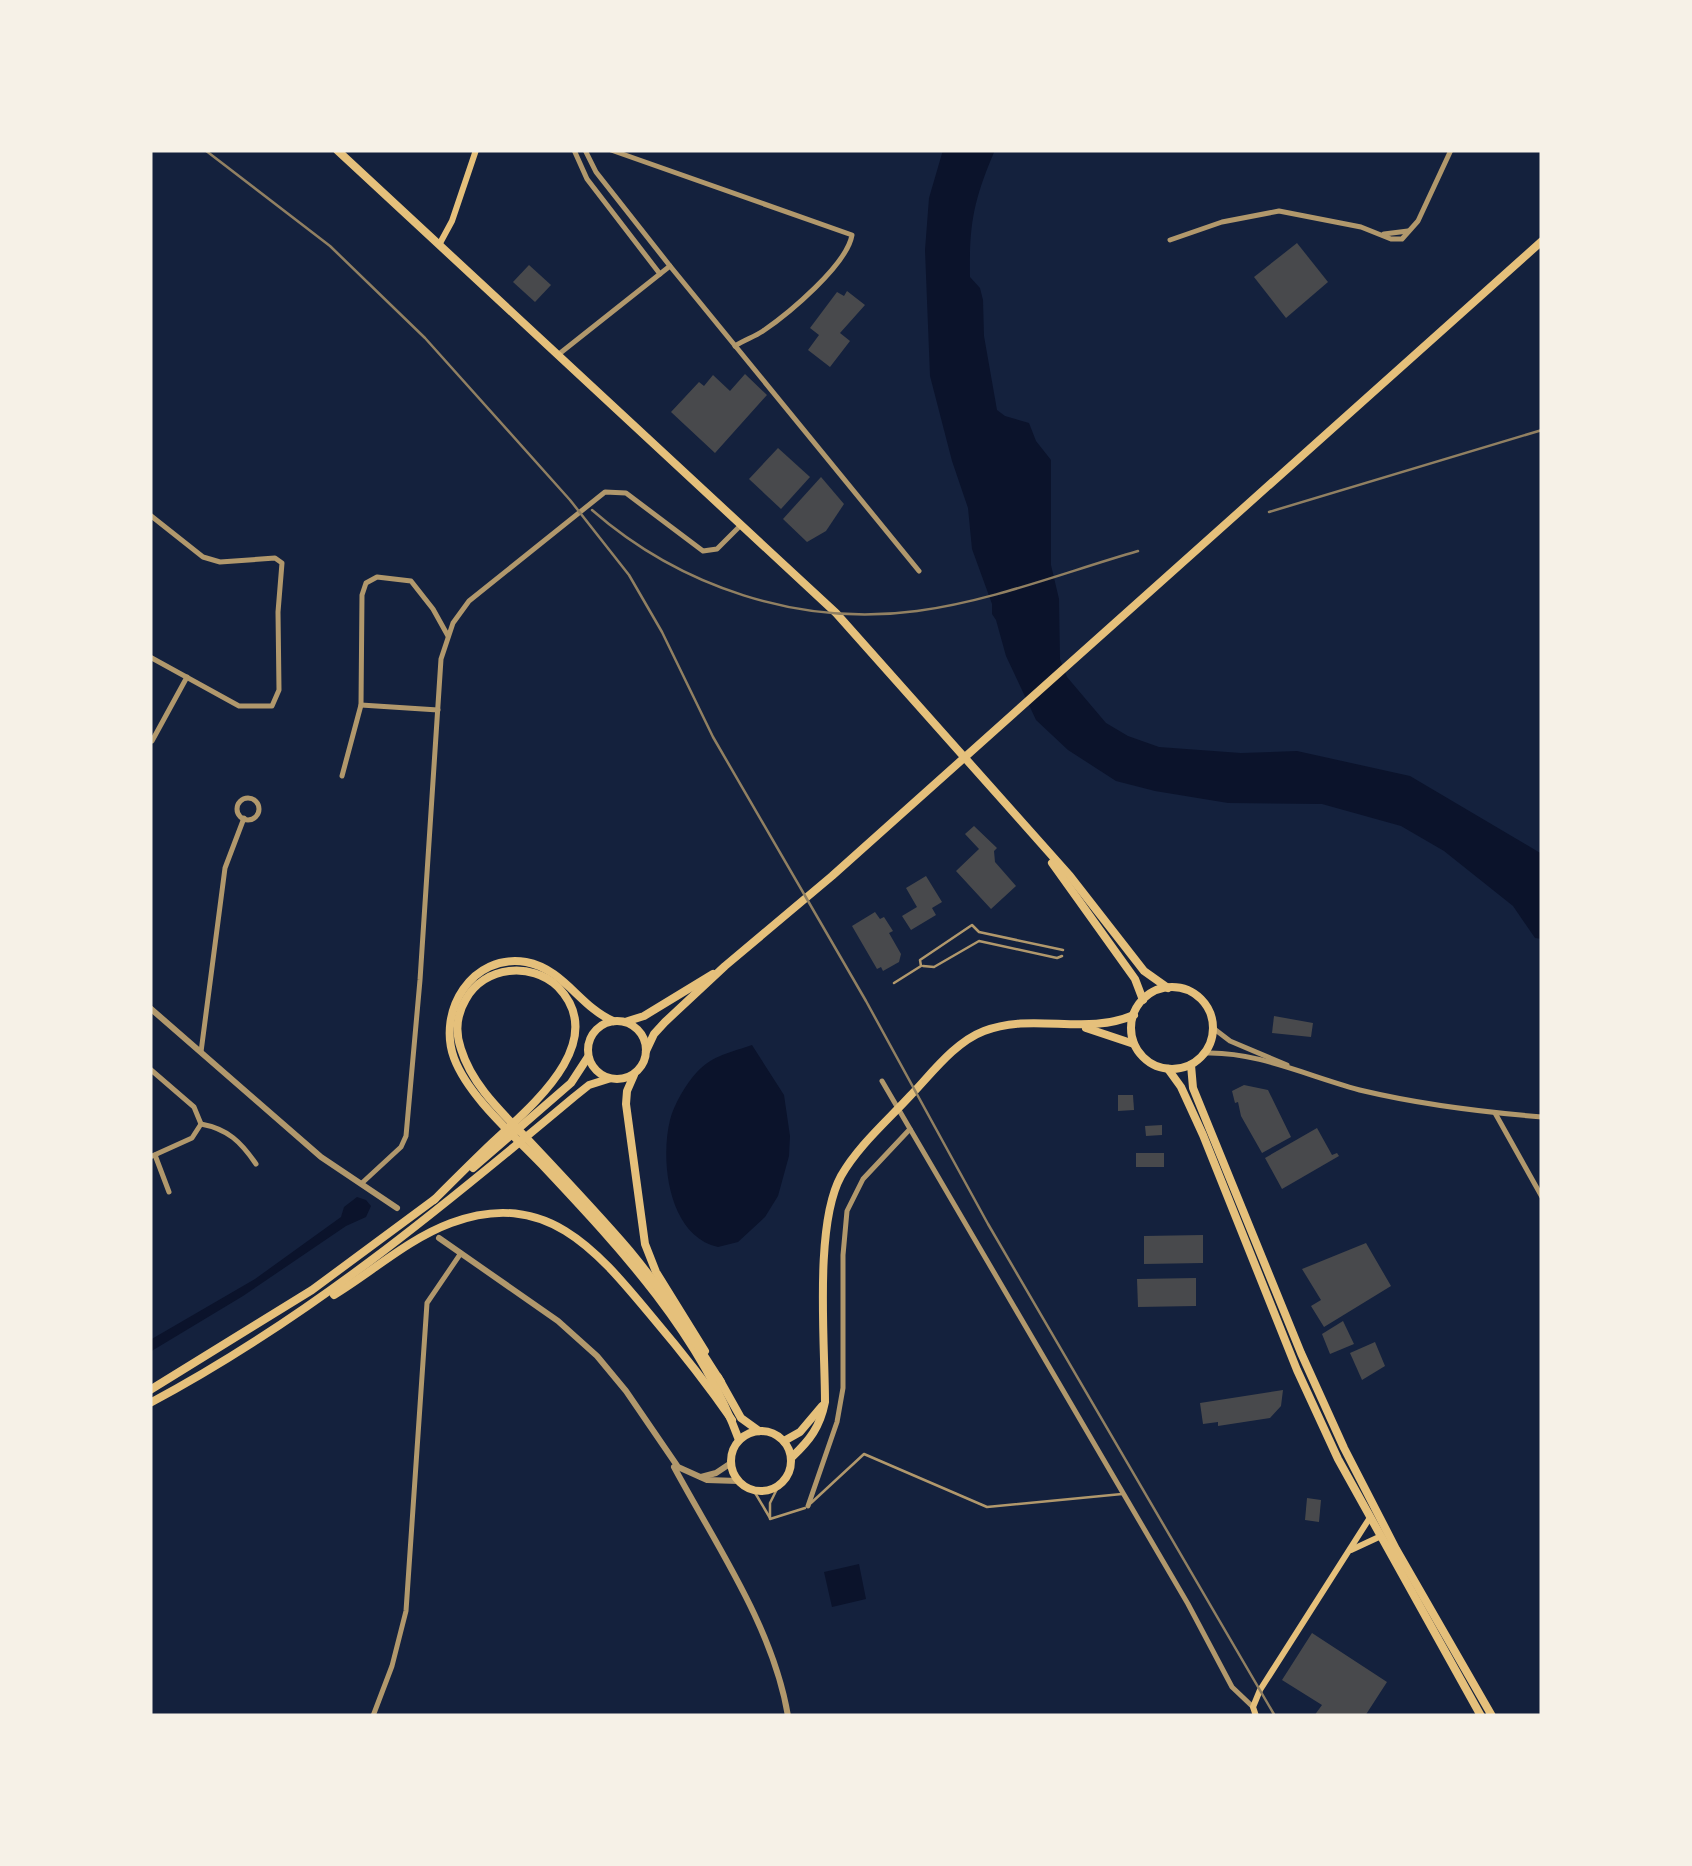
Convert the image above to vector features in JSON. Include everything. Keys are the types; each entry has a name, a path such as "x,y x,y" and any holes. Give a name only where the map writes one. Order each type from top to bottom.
{"main road":[{"path":"337,150 836,613 1038,842 1144,971 1168,988 1195,995 1208,1008 1213,1028 1205,1053 1191,1064 1168,1069"},
{"path":"439,245 452,221 476,150"},
{"path":"759,1431 740,1440 731,1463 738,1480 754,1491 778,1486 789,1474 792,1457 784,1441 775,1434 759,1431 741,1418 693,1328 656,1272 645,1244 626,1091 658,1028 1542,242"},
{"path":"1038,842 1135,979 1142,1000"},
{"path":"613,1021 594,1010 555,974 528,962 513,961 478,973 455,998 450,1044 460,1071 492,1111 661,1300 704,1366 740,1440"},
{"path":"534,1110 572,1083 588,1058 590,1038 604,1024 644,1016 725,966"},
{"path":"150,1402 211,1370 374,1260 494,1152 534,1110 570,1054 574,1026 572,1011 556,986 545,978 516,970 502,972 476,985 462,1007 457,1037 468,1068 491,1100 608,1226 664,1294 721,1382"},
{"path":"1134,1044 1134,1015 1142,1000 1168,988"},
{"path":"792,1457 821,1423 825,1402 824,1236 840,1178 934,1070 983,1031 1017,1024 1081,1026 1117,1022 1134,1015"},
{"path":"625,1022 642,1036 646,1051"},
{"path":"1081,1026 1134,1044 1146,1060 1168,1069 1181,1088 1297,1370 1369,1519 1481,1716"},
{"path":"588,1058 599,1074 608,1079 634,1075"},
{"path":"1191,1064 1193,1088 1318,1393 1396,1550 1492,1716"},
{"path":"150,1390 312,1290 494,1152 544,1122 589,1085 608,1079"},
{"path":"319,1300 335,1295 451,1223 503,1214 550,1222 580,1238 606,1262 704,1380 732,1420"},
{"path":"784,1441 800,1432 825,1402"},
{"path":"1254,1713 1260,1690 1369,1519"},
{"path":"1346,1554 1379,1537"}],"street":[{"path":"574,150 587,179 660,274"},
{"path":"584,150 596,172 670,266 919,571"},
{"path":"611,150 851,233 847,252 830,270 773,324 735,346"},
{"path":"1170,240 1222,222 1279,211 1382,234 1398,234 1415,227 1452,150"},
{"path":"559,354 670,266"},
{"path":"361,1184 401,1147 406,1136 441,660 448,636 469,601 598,496 626,492 704,551 723,545 743,524"},
{"path":"150,515 204,558 220,562 275,558 282,563 279,690 272,706 239,706 150,657"},
{"path":"342,776 361,705 362,595 370,579 411,582 448,636"},
{"path":"152,741 186,677"},
{"path":"361,705 438,710"},
{"path":"247,798 254,799 259,812 251,819 244,818 239,814 239,804 247,798"},
{"path":"201,1052 225,868 244,818"},
{"path":"153,1012 321,1157 397,1208"},
{"path":"1213,1028 1230,1041 1308,1074"},
{"path":"1205,1053 1228,1052 1363,1090 1441,1107 1542,1117"},
{"path":"150,1069 194,1107 202,1124"},
{"path":"882,1080 1232,1687 1254,1713"},
{"path":"1496,1113 1542,1197"},
{"path":"170,1192 153,1156 192,1138 202,1124"},
{"path":"202,1124 223,1128 256,1164"},
{"path":"808,1506 837,1422 843,1388 847,1211 863,1180 910,1129"},
{"path":"440,1238 558,1321 597,1356 637,1406 761,1629 788,1716"},
{"path":"372,1716 392,1666 406,1611 427,1303 461,1253"},
{"path":"668,1457 699,1477 718,1482 738,1480"},
{"path":"699,1477 731,1463"}],"lane":[{"path":"972,925 979,932 1063,953 1058,958 979,942 934,967 921,966 920,960 928,953 972,925"},
{"path":"979,932 979,942"},
{"path":"894,983 921,966"},
{"path":"770,1519 808,1506 864,1454 987,1506 1124,1494"},
{"path":"770,1519 770,1504 778,1486"},
{"path":"754,1491 770,1519"}],"water":[{"path":"943,150 995,150 974,212 970,277 980,288 983,300 984,336 997,410 1029,423 1036,441 1051,460 1051,565 1059,599 1060,659 1067,677 1106,723 1159,747 1241,753 1297,751 1410,776 1542,854 1542,939 1535,938 1513,906 1444,851 1401,826 1322,804 1228,803 1116,781 1068,750 1036,720 1006,656 992,614 972,549 968,508 930,376 925,250 929,198"},
{"path":"752,1045 784,1095 789,1156 778,1196 765,1217 738,1242 718,1247 701,1240 678,1213 668,1175 667,1136 674,1107 697,1072 716,1058"},
{"path":"357,1197 371,1206 366,1217 150,1352 150,1340 255,1279 341,1217 344,1207"},
{"path":"859,1564 866,1599 832,1607 824,1572"}],"building":[{"path":"1297,243 1328,282 1286,318 1254,277"},
{"path":"529,265 551,285 535,302 513,282"},
{"path":"847,291 865,305 840,333 850,341 830,367 808,350 819,335 810,328 837,292 844,296"},
{"path":"745,374 767,395 715,453 671,412 699,382 704,386 713,375 730,391"},
{"path":"778,448 810,477 781,509 749,479"},
{"path":"821,477 844,504 826,531 807,542 783,519"},
{"path":"974,826 997,848 995,862 1016,886 991,909 956,871 979,849 965,834"},
{"path":"926,876 942,902 932,908 936,915 911,930 902,916 917,907 906,888"},
{"path":"875,912 880,919 884,917 893,931 889,933 901,954 899,962 883,971 881,967 877,969 852,926"},
{"path":"1274,1016 1313,1023 1311,1037 1272,1033"},
{"path":"1244,1085 1268,1090 1291,1137 1262,1153 1241,1116 1238,1102 1235,1103 1232,1091"},
{"path":"1118,1095 1133,1095 1134,1110 1118,1111"},
{"path":"1162,1125 1162,1135 1146,1136 1145,1126"},
{"path":"1317,1128 1332,1155 1339,1156 1282,1189 1265,1158"},
{"path":"1136,1153 1164,1153 1164,1167 1136,1167"},
{"path":"1203,1235 1203,1263 1144,1264 1144,1236"},
{"path":"1366,1243 1391,1286 1324,1327 1311,1306 1321,1300 1302,1269"},
{"path":"1196,1278 1196,1306 1138,1307 1137,1279"},
{"path":"1343,1321 1354,1344 1330,1354 1322,1334"},
{"path":"1375,1342 1385,1366 1362,1380 1350,1353"},
{"path":"1283,1390 1281,1406 1270,1418 1218,1426 1218,1422 1203,1424 1200,1403"},
{"path":"1307,1498 1321,1500 1319,1522 1305,1520"},
{"path":"1312,1633 1387,1682 1365,1716 1314,1716 1322,1705 1282,1680"}],"railway":[{"path":"205,150 330,246 425,338 570,500 629,575 662,632 713,737 866,1001 988,1224 1275,1716"},
{"path":"1269,512 1542,430"},
{"path":"592,510 663,561 703,580 744,595 829,613 873,614 945,606 1138,551"}]}
